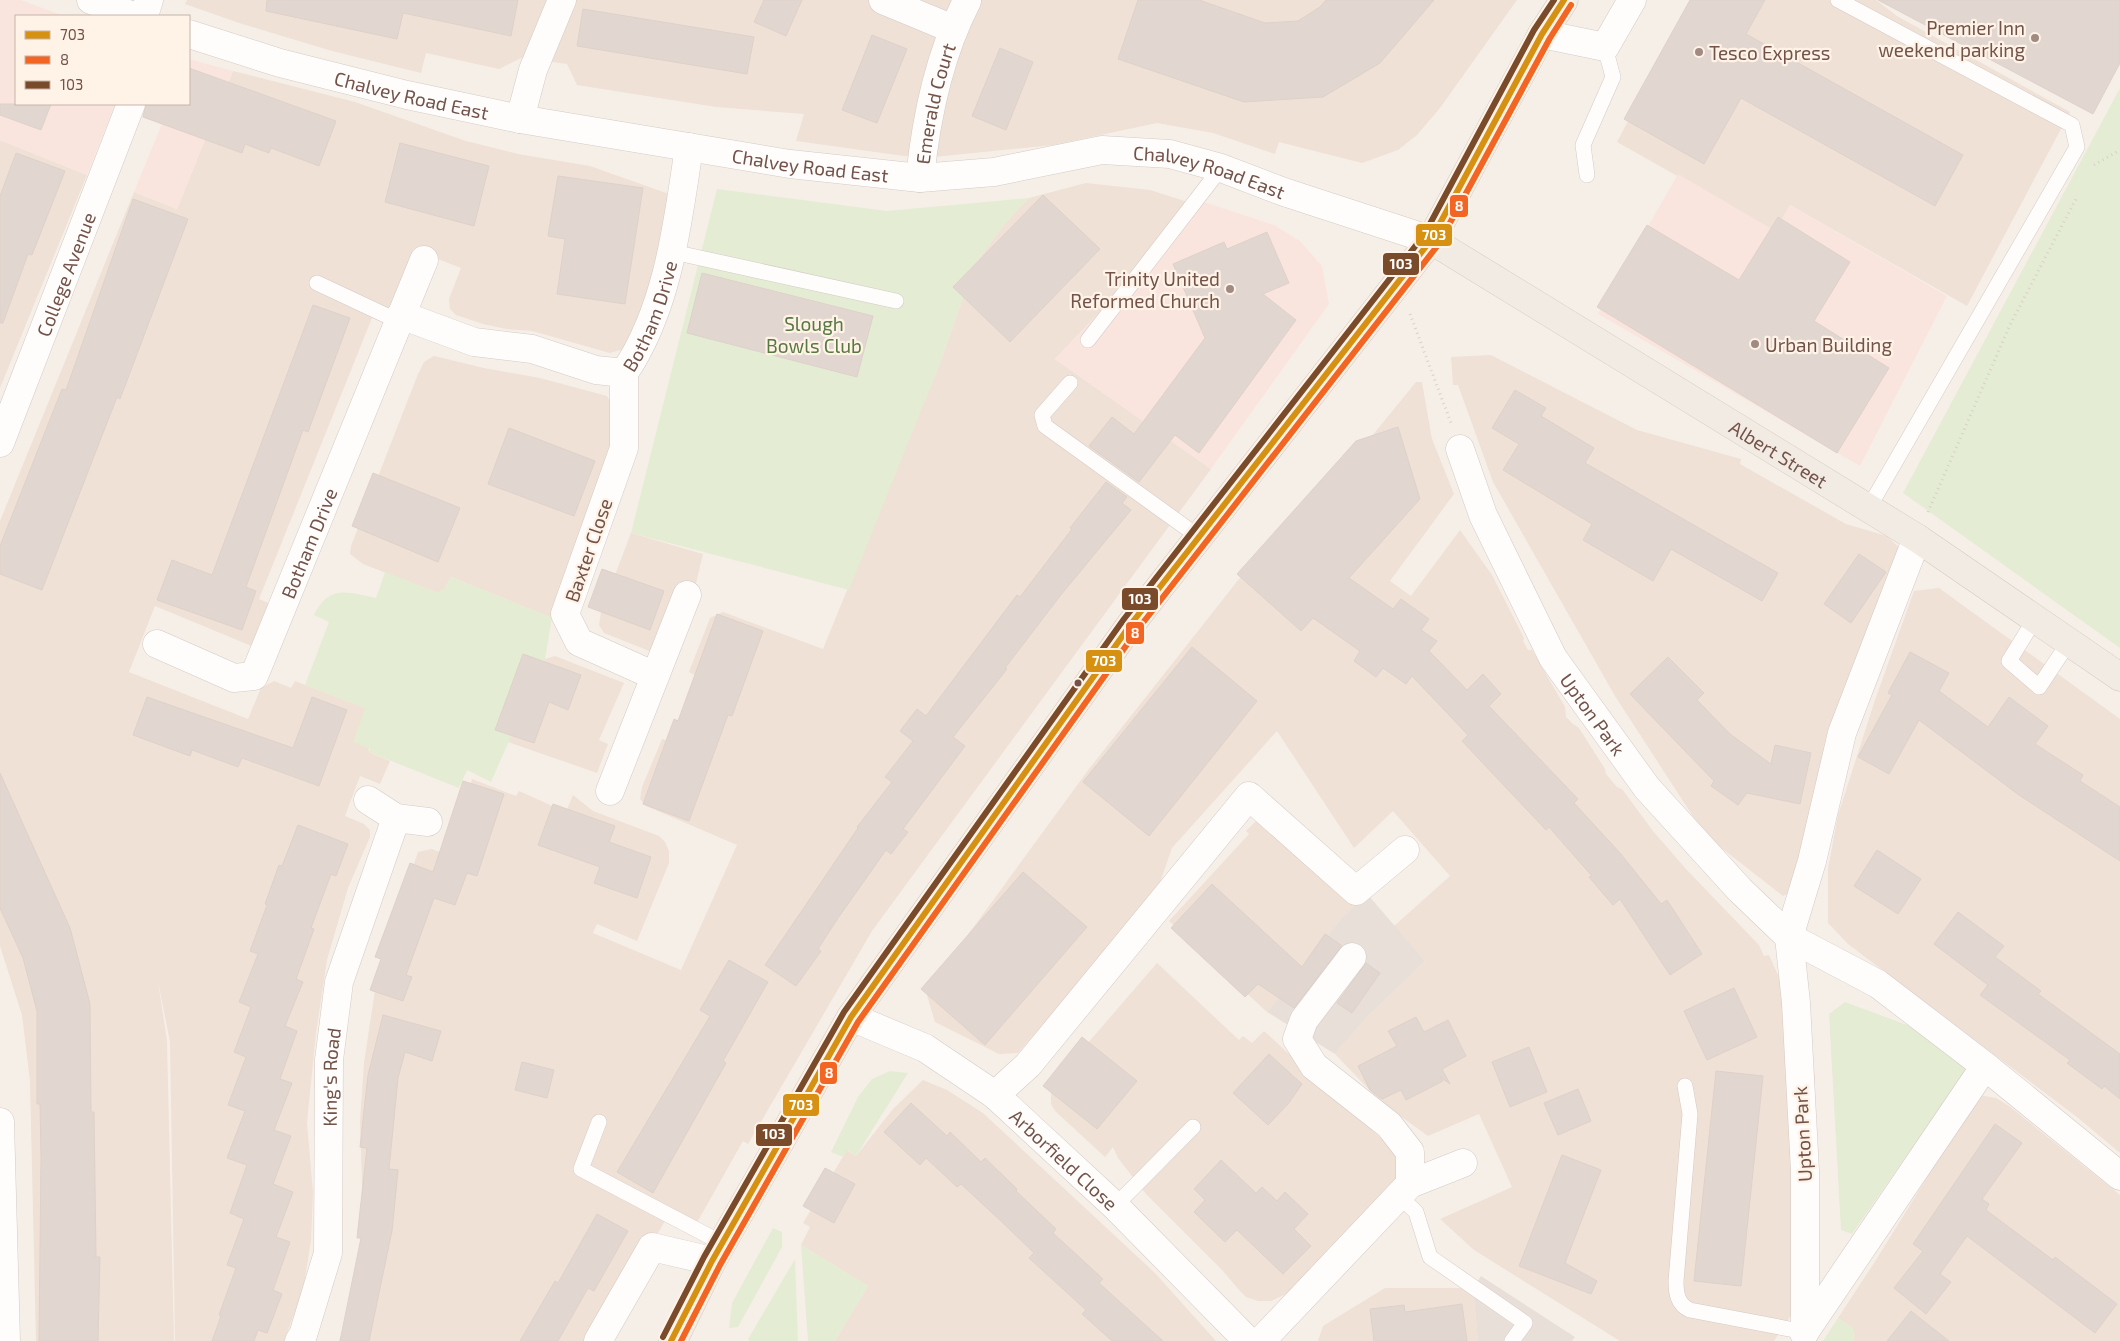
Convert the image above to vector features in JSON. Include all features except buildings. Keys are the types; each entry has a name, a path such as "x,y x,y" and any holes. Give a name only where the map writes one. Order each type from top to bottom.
{"main road":[{"path":"676,1340 717,1252 850,1017 1131,624 1431,240 1542,34 1564,0"},
{"name":"Albert Street","path":"1431,240 1916,538 2120,677"}],"street":[{"path":"91,0 130,15"},
{"path":"144,15 150,0"},
{"path":"520,119 533,70 562,0"},
{"name":"Emerald Court","path":"883,0 953,29"},
{"path":"1542,34 1604,47 1632,0"},
{"name":"Emerald Court","path":"920,178 925,130 953,29 967,1"},
{"name":"Chalvey Road East","path":"190,34 289,65 407,95 520,119 790,164 920,178 994,172 1102,150 1170,154 1221,168 1284,192 1431,240"},
{"name":"College Avenue","path":"0,443 131,105"},
{"name":"Botham Drive","path":"400,318 474,342 532,349 596,370 624,373 640,349 673,252 689,147"},
{"name":"Botham Drive","path":"157,644 234,678 254,676 424,260"},
{"name":"Baxter Close","path":"624,373 624,448 565,614 579,642 655,676"},
{"name":"Upton Park","path":"1460,449 1484,515 1553,658 1647,788 1740,890 1789,937 1878,984 1985,1066 2120,1176"},
{"path":"1789,937 1812,860 1842,733 1916,538"},
{"path":"610,791 687,596"},
{"path":"994,1095 1028,1065 1249,796 1356,891 1405,850"},
{"path":"368,800 396,818 428,822"},
{"name":"King's Road","path":"299,1341 303,1335 328,1253 329,1060 339,982 396,818"},
{"name":"Upton Park","path":"1789,937 1796,1003 1805,1171 1802,1336"},
{"path":"1352,957 1304,1020 1297,1039 1314,1066 1389,1126 1410,1152 1405,1190"},
{"name":"Arborfield Close","path":"850,1017 925,1048 994,1095 1115,1206 1248,1341"},
{"path":"1802,1336 1985,1066"},
{"path":"0,1122 6,1341"},
{"path":"1261,1341 1405,1190 1463,1163"},
{"path":"598,1341 652,1247 717,1252"}],"lane":[{"path":"1838,0 2072,125 2077,147 1868,509"},
{"path":"1587,176 1583,144 1613,77 1604,47"},
{"path":"1088,340 1221,168"},
{"path":"673,252 896,301"},
{"path":"317,283 400,318"},
{"path":"1070,384 1042,415 1045,426 1200,537"},
{"path":"2034,619 2009,661 2039,687 2069,642"},
{"path":"1685,1086 1690,1114 1676,1294 1683,1307 1690,1310 1802,1336"},
{"path":"599,1122 581,1169 717,1252"},
{"path":"1115,1206 1194,1127"},
{"path":"1405,1190 1416,1212 1430,1257 1525,1323 1512,1341"}],"path":[{"path":"2090,167 2120,150"},
{"path":"1916,538 2010,325 2079,193"},
{"path":"1398,282 1460,449"}],"shaded area":[{"path":"0,0 21,0 61,15 15,15 15,105 115,105 87,175 0,140"},
{"path":"187,0 1517,0 1440,108 1417,135 1398,150 1362,163 1279,142 1275,154 1213,133 1157,123 1053,145 934,157 904,156 796,141 804,114 716,107 577,85 567,64 521,58 499,69 426,53 421,73 332,51 239,23 185,4"},
{"path":"1692,0 1876,0 1897,16 2070,112 1967,306 1790,205 1775,231 1617,142"},
{"path":"190,59 233,71 177,209 134,192 170,105 190,105"},
{"path":"233,71 355,102 466,141 518,154 590,166 669,194 660,261 633,340 624,349 610,353 532,331 506,329 456,315 450,309 449,299 461,268 420,252 392,326 372,318 259,599 271,604 254,647 155,606 129,672 248,719 261,688 274,681 291,688 295,681 365,708 369,752 390,761 380,784 360,776 345,816 364,824 370,830 370,837 348,888 327,960 316,1033 307,1123 313,1192 311,1241 303,1290 284,1341 175,1341 170,1042 158,981 167,1041 174,1341 36,1341 30,1081 22,1015 0,946 0,521 134,192 177,209"},
{"path":"0,140 87,175 0,388"},
{"name":"Urban Building","path":"1678,174 1775,231 1790,205 1947,296 1860,466 1598,314"},
{"path":"1086,183 1150,190 1200,206 1055,359 1211,469 872,931 748,1144 743,1141 690,1235 665,1221 595,1341 339,1341 358,1274 363,1218 360,1121 364,1063 375,990 391,932 418,852 432,849 452,857 472,779 516,796 519,791 566,812 573,795 593,811 659,836 665,842 669,851 669,863 637,941 597,924 593,933 681,970 737,845 646,806 640,799 642,787 662,739 672,742 700,678 689,672 710,618 723,612 823,649 940,363 975,264 1006,222 1029,198"},
{"path":"1204,202 1274,225 1300,241 1322,266 1329,304 1211,469 1055,359"},
{"path":"1491,355 1637,430 1741,459 1740,464 1846,524 1887,536 1906,554 1794,891 1783,896 1705,835 1615,696 1493,482 1458,385 1453,385 1451,357"},
{"path":"434,356 484,368 540,378 607,396 616,411 605,478 552,618 451,577 444,589 438,593 363,564 350,554 351,546 418,374 424,362"},
{"path":"1416,382 1422,382 1432,439 1454,494 1390,581 1411,596 1460,530 1492,575 1524,638 1523,641 1528,650 1532,650 1565,707 1566,717 1579,728 1605,769 1606,774 1617,787 1622,789 1653,831 1686,869 1759,945 1764,956 1769,955 1808,1043 1815,1077 1815,1159 1793,1312 1774,1341 1620,1341 1474,1250 1440,1219 1512,1187 1479,1114 1428,1136 1381,1102 1335,1054 1366,1018 1425,961 1394,926 1450,876 1393,811 1354,848 1277,731 1172,848 1156,894 1018,1053 999,1054 935,1022 926,992 1089,769 1243,574 1310,512"},
{"path":"631,533 703,554 694,592 652,652 604,633 599,625 601,612"},
{"path":"1939,588 2120,719 2120,1153 2077,1117 1848,944 1828,923 1828,869 1838,815 1875,700 1914,591"},
{"path":"555,656 624,683 599,740 608,744 597,773 508,742 545,659"},
{"path":"1260,817 1359,905 1343,916 1267,1012 1169,921 1249,834 1246,831"},
{"path":"1369,896 1425,961 1366,1018 1335,1054 1267,1012 1343,916"},
{"path":"1157,963 1239,1040 1243,1036 1252,1043 1264,1031 1399,1155 1397,1177 1300,1282 1284,1295 1271,1301 1258,1301 1246,1297 1222,1270 1146,1194 1118,1158 1113,1147 1105,1157 1055,1111 1051,1104 1051,1089 1055,1081"},
{"path":"923,1080 947,1090 983,1113 1155,1273 1216,1341 835,1341 868,1286 801,1245 810,1227 803,1223 847,1150 856,1156 893,1109"},
{"path":"1978,1095 1996,1098 2009,1106 2120,1195 2120,1341 1854,1341 1853,1328 1838,1318"},
{"path":"1481,1276 1575,1337 1572,1341 1478,1341 1473,1288"},
{"path":"1385,1288 1473,1288 1478,1341 1318,1341 1323,1326"}],"green space":[{"path":"2120,88 2120,648 1903,493"},
{"name":"Slough Bowls Club","path":"717,189 887,211 1029,198 1006,222 975,264 940,363 849,590 631,533"},
{"path":"385,572 438,593 444,589 451,577 552,618 545,659 491,782 467,770 459,788 369,752 370,749 353,742 365,708 305,685 329,622 314,615 320,605 326,598 340,593 376,598"},
{"path":"1845,1002 1969,1048 1966,1070 1852,1234 1841,1230 1829,1014"},
{"path":"890,1071 908,1073 856,1156 848,1150 843,1157 831,1152 858,1097 872,1079"},
{"path":"773,1228 782,1232 782,1247 738,1327 729,1328 732,1303"},
{"path":"801,1245 868,1286 835,1341 808,1341"},
{"path":"795,1259 798,1341 750,1341 748,1339"},
{"path":"1838,1318 1853,1328 1854,1341 1823,1341"}],"transit line":[{"name":"103","path":"663,1337 704,1257 844,1012 1124,619 1424,235 1534,30 1554,0"},
{"name":"703","path":"671,1341 712,1261 851,1017 1131,624 1431,240 1542,34 1564,0"},
{"name":"8","path":"681,1341 720,1265 858,1022 1138,629 1438,245 1550,38 1571,5"}],"place":[{"name":"Premier Inn weekend parking","path":"2035,38"},
{"name":"Tesco Express","path":"1699,52"},
{"name":"Trinity United Reformed Church","path":"1230,289"},
{"name":"Urban Building","path":"1755,344"}]}
